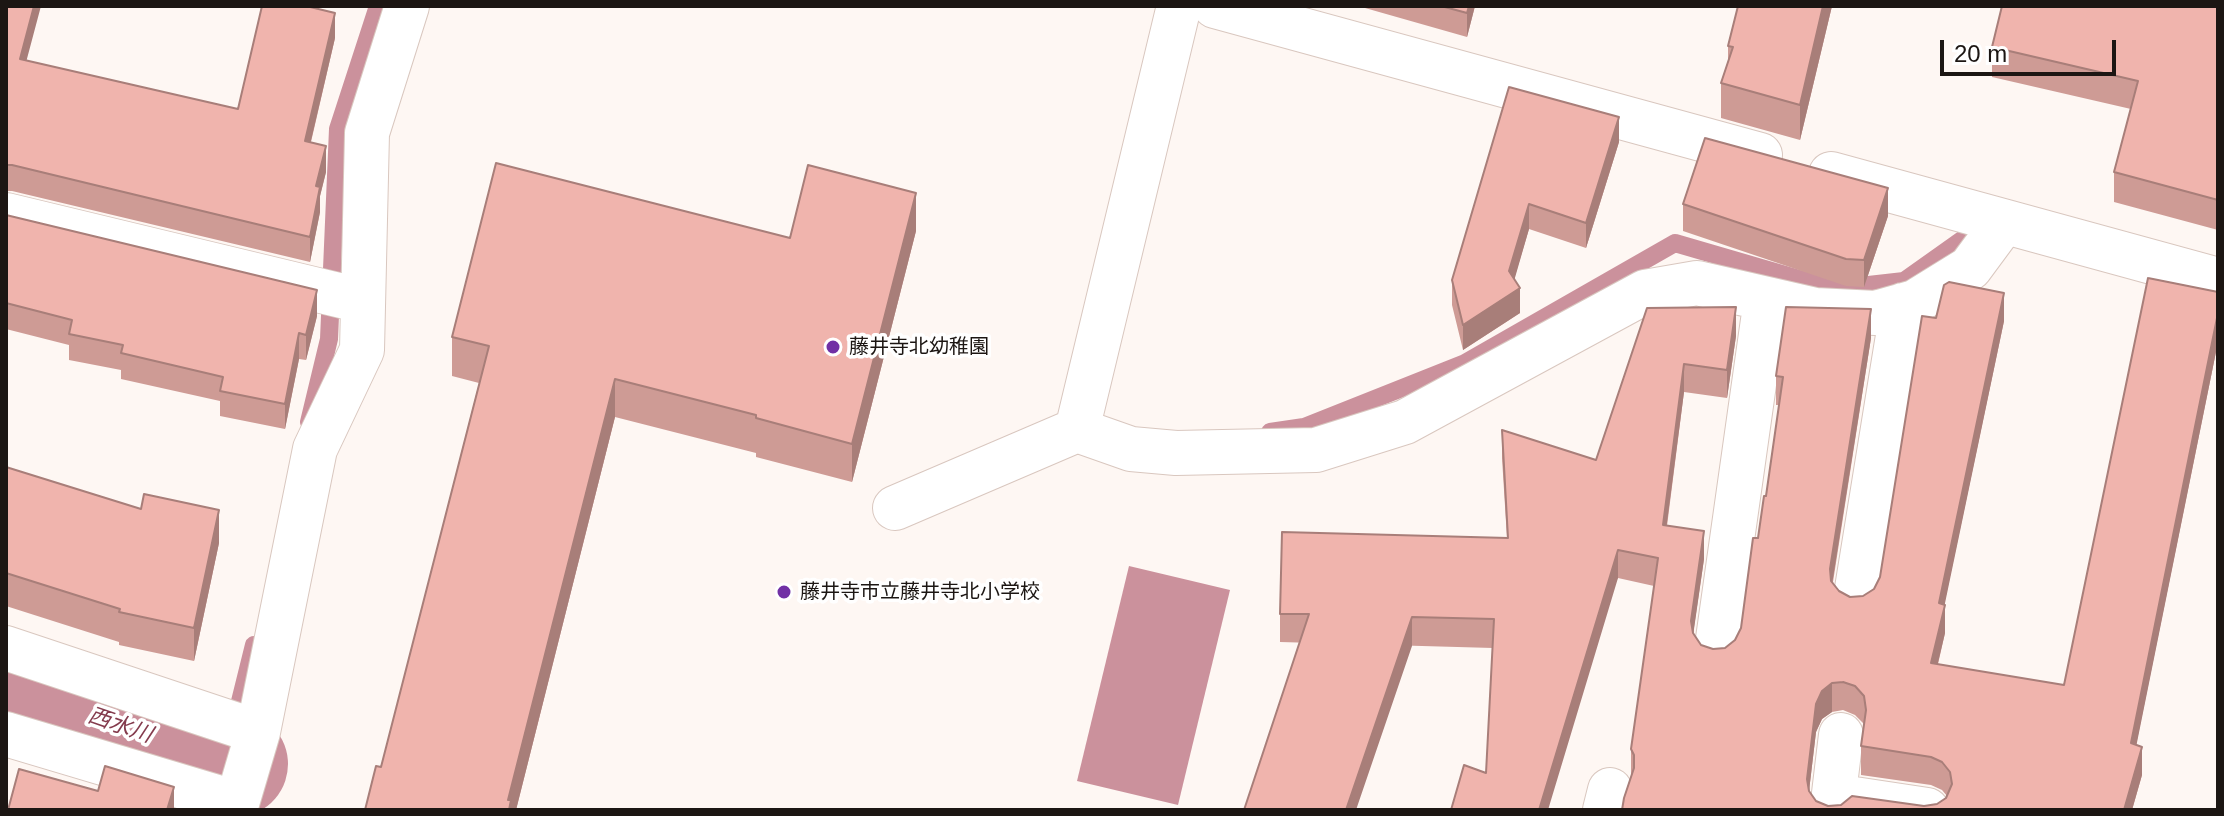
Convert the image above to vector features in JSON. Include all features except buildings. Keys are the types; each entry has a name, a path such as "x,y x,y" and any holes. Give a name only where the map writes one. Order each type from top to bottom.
{"street":[{"path":"6,734 236,806 258,732 315,449 362,350 367,133 407,6"},
{"path":"1077,430 1179,6"},
{"path":"1215,6 1274,14 2004,222 2215,268"},
{"path":"6,215 363,301"},
{"path":"895,508 1077,430 1131,449 1176,453 1316,450 1405,422 1645,292 1697,283 1815,310 1876,313 1915,302 1970,268 2004,222"},
{"path":"1716,653 1766,299"},
{"path":"1855,601 1903,305"},
{"path":"6,648 258,732"},
{"path":"1841,735 1833,803 1927,810"}],"shaded area":[{"path":"1129,566 1230,590 1178,805 1077,781"}],"waterway":[{"path":"309,422 329,339 338,129 378,6"},
{"path":"1270,432 1304,427 1465,363 1675,243 1833,289 1904,281 1966,237"},
{"path":"225,762 254,645"},
{"name":"西水川","path":"6,688 235,764"}],"place":[{"name":"藤井寺北幼稚園","path":"833,347"},
{"name":"藤井寺市立藤井寺北小学校","path":"784,592"}]}
